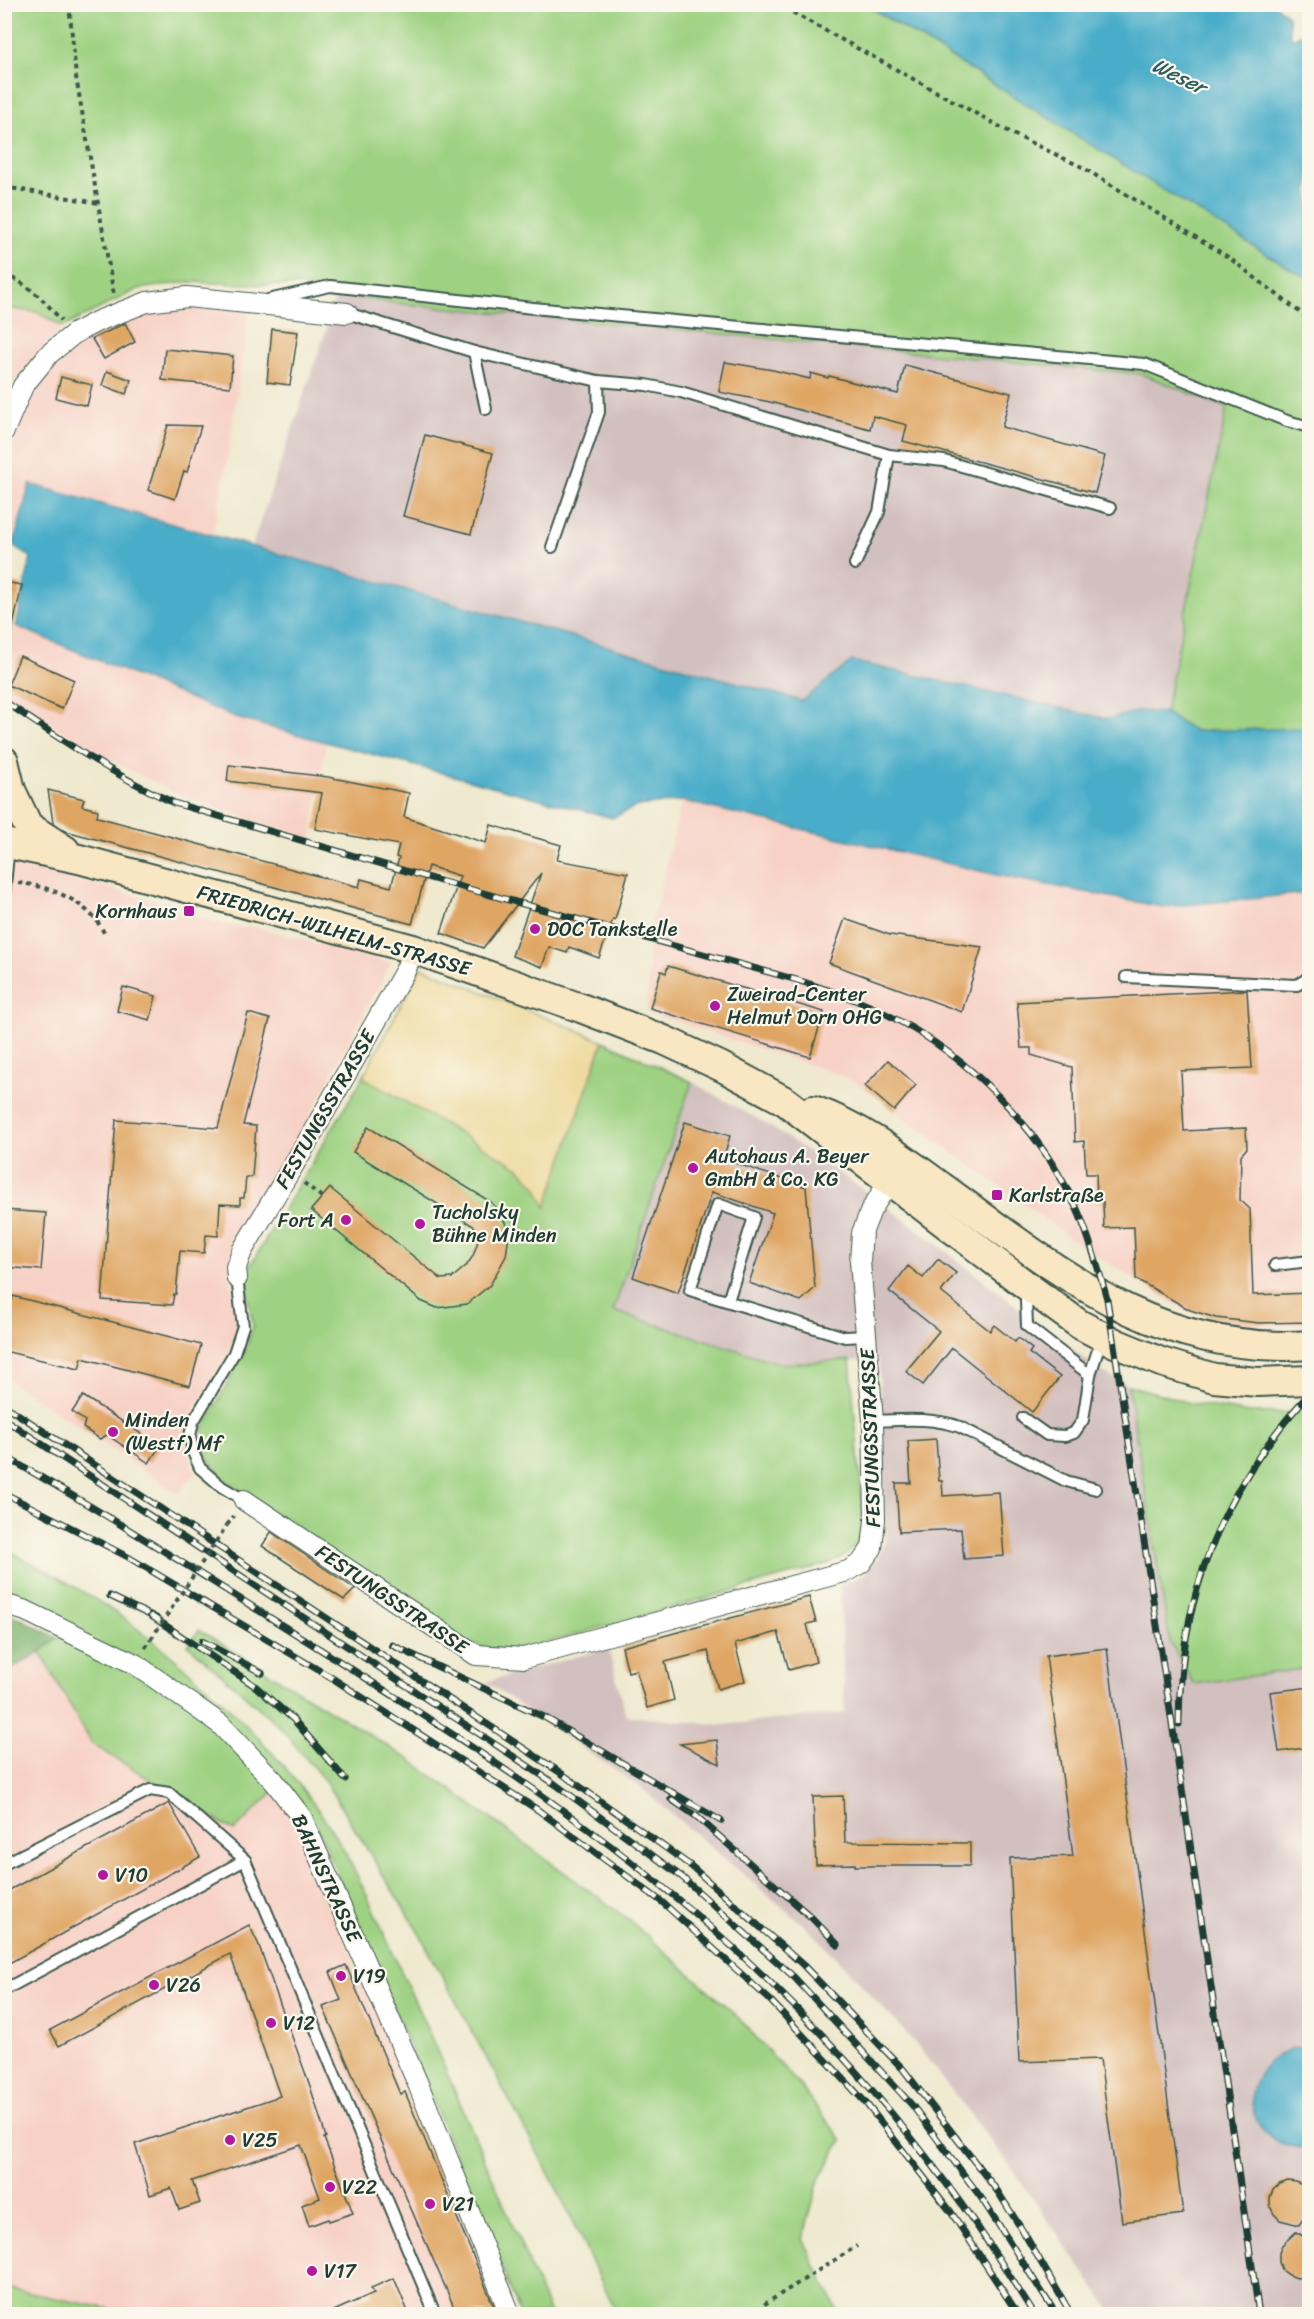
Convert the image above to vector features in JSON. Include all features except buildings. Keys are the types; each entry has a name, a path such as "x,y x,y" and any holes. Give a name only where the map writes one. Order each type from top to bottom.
{"main road":[{"path":"4,761 8,798 28,826 79,859"},
{"name":"FRIEDRICH-WILHELM-STRASSE","path":"7,844 79,859 413,949 664,1040 722,1066 785,1101 1049,1264 1135,1314 1191,1334 1236,1344 1310,1345"},
{"name":"FRIEDRICH-WILHELM-STRASSE","path":"897,1170 1031,1289 1079,1324 1102,1336 1161,1362 1214,1378 1258,1382 1310,1380"},
{"path":"1031,1289 1049,1264"}],"street":[{"path":"4,431 23,386 49,354 75,333 147,302 187,297 347,313"},
{"name":"FESTUNGSSTRASSE","path":"237,1278 237,1267 242,1251 406,969 413,949"},
{"name":"FESTUNGSSTRASSE","path":"244,1500 476,1655 524,1658 848,1571 861,1563 872,1548 875,1520 873,1422 860,1261 862,1233 872,1210 897,1170"},
{"name":"BAHNSTRASSE","path":"4,1604 26,1611 135,1664 220,1724 274,1781 302,1818 418,2084 510,2314"}],"lane":[{"path":"250,303 330,286 533,308 1144,364 1287,421 1310,427"},
{"path":"347,313 474,352 598,381 646,385 681,392 890,455 944,461 1110,508"},
{"path":"474,352 486,409"},
{"path":"552,547 599,412 598,381"},
{"path":"855,564 879,512 890,455"},
{"path":"4,895 7,844"},
{"path":"1125,976 1297,986 1310,976"},
{"path":"728,1301 754,1217 718,1204 690,1290 845,1337 866,1336"},
{"path":"1275,1265 1310,1261"},
{"name":"FESTUNGSSTRASSE","path":"237,1278 243,1326 234,1353 193,1422 190,1436 193,1452 200,1468 222,1487 244,1500"},
{"path":"1031,1289 1026,1301 1027,1326 1090,1375"},
{"path":"1023,1418 1047,1435 1065,1436 1074,1433 1083,1420 1090,1375 1102,1336"},
{"path":"873,1422 927,1419 960,1426 1066,1481 1096,1489"},
{"path":"4,1864 150,1790 169,1793 245,1860 435,2314"},
{"path":"4,1990 245,1860"}],"path":[{"path":"69,4 76,77 109,270 119,313"},
{"path":"777,4 1015,135 1082,167 1228,257 1310,320"},
{"path":"4,187 98,203"},
{"path":"4,275 16,279 41,297 75,333"},
{"path":"6,881 33,884 66,898 86,909 99,922 105,935"},
{"path":"312,1190 322,1197"},
{"path":"151,1639 227,1526"},
{"path":"749,2314 857,2246"}],"shaded area":[{"path":"335,294 1142,374 1227,408 1165,713 1139,711 1108,719 853,661 802,701 252,546 330,319"},
{"path":"183,305 249,312 227,461 213,535 30,484 13,546 5,541 5,455 28,400 57,362 89,338 126,319"},
{"path":"5,308 37,312 63,327 39,351 11,388 5,404"},
{"path":"16,626 239,719 326,742 311,839 189,799 97,754 8,695 5,681 4,632 13,634"},
{"path":"682,801 1001,876 1163,907 1309,893 1309,1325 1243,1326 1186,1311 1083,1247 857,1083 832,1072 647,1012 650,931"},
{"path":"4,855 36,869 171,905 170,910 246,929 247,925 391,963 231,1264 238,1326 230,1351 188,1420 186,1436 188,1454 196,1472 179,1494 5,1378"},
{"path":"692,1082 763,1122 824,1162 912,1225 1100,1371 1128,1385 1170,1642 1194,1684 1309,1668 1309,2314 1113,2314 1010,2166 916,2044 813,1933 640,1787 486,1682 608,1648 626,1716 723,1725 845,1713 840,1585 863,1575 877,1558 886,1540 879,1360 782,1364 612,1311"},
{"path":"40,1652 92,1744 274,1792 297,1824 500,2314 48,2314 43,2296 5,2288 4,1672"}],"green space":[{"path":"5,5 866,5 1292,270 1309,278 1309,728 1195,731 1165,713 1227,408 1142,374 386,302 301,286 188,282 138,289 63,327 37,312 5,308"},
{"path":"603,1041 692,1082 613,1311 782,1364 850,1360 864,1523 859,1539 852,1549 828,1564 524,1649 489,1649 463,1642 222,1477 205,1455 203,1430 247,1346 253,1326 248,1297 247,1271 363,1077 518,1167 535,1185 546,1206"},
{"path":"1128,1385 1190,1403 1249,1413 1309,1412 1309,1668 1194,1684 1170,1642"},
{"path":"4,1548 100,1602 156,1643 229,1708 275,1756 316,1807 341,1845 373,1908 550,2314 520,2314 318,1829 284,1781 234,1831 92,1744 40,1652 70,1627 5,1594"},
{"path":"5,1613 57,1638 40,1652 5,1672"},
{"path":"199,1630 409,1759 628,1919 734,2013 800,2086 842,2140 819,2179 803,2239 839,2314 617,2314 556,2187 419,1933 325,1781 279,1726 188,1645"},
{"path":"5,2288 135,2314 5,2314"}],"sand":[{"path":"421,967 603,1041 546,1207 535,1185 518,1167 363,1077"}],"water":[{"name":"Weser","path":"867,5 1275,5 1288,17 1291,38 1295,38 1309,28 1309,278 1292,270"},
{"path":"30,484 802,701 852,661 1108,719 1139,711 1165,713 1195,731 1309,728 1309,893 1163,907 1001,876 682,801 638,806 612,818 239,719 16,626 31,557 13,546"},
{"path":"1293,2048 1309,2048 1309,2148 1287,2145 1270,2136 1258,2123 1253,2107 1253,2090 1260,2074 1273,2059"}],"railway":[{"path":"4,701 66,743 174,803 433,879 797,980 856,1000 890,1016 948,1052 974,1073 1022,1123 1043,1150 1077,1209 1090,1242 1107,1299 1259,2314"},
{"path":"1179,1724 1181,1677 1187,1632 1197,1588 1212,1546 1230,1505 1252,1466 1279,1429 1310,1393"},
{"path":"4,1405 561,1773 691,1866 803,1965 903,2069 998,2192 1071,2314"},
{"path":"4,1419 555,1784 682,1877 794,1977 912,2105 982,2199 1056,2314"},
{"path":"4,1456 157,1547 431,1720 552,1802 668,1891 777,1989 877,2096 924,2153 967,2212 1034,2314"},
{"path":"4,1493 128,1557 332,1678 538,1810 662,1902 770,2000 865,2102 951,2212 1018,2314"},
{"path":"110,1596 156,1618"},
{"path":"150,1615 255,1686 293,1719 345,1779"},
{"path":"202,1641 262,1673"},
{"path":"392,1645 544,1717 721,1821"},
{"path":"671,1799 696,1816 811,1917 838,1945"}],"place":[{"name":"Kornhaus","path":"189,911"},
{"name":"DOC Tankstelle","path":"535,929"},
{"name":"Zweirad-Center Helmut Dorn OHG","path":"715,1006"},
{"name":"Autohaus A. Beyer GmbH & Co. KG","path":"693,1168"},
{"name":"Karlstraße","path":"997,1195"},
{"name":"Fort A","path":"346,1220"},
{"name":"Tucholsky Bühne Minden","path":"420,1224"},
{"name":"Minden (Westf) Mf","path":"113,1432"},
{"name":"V10","path":"103,1875"},
{"name":"V19","path":"341,1976"},
{"name":"V26","path":"154,1985"},
{"name":"V12","path":"271,2023"},
{"name":"V25","path":"230,2140"},
{"name":"V22","path":"330,2187"},
{"name":"V21","path":"430,2204"},
{"name":"V17","path":"312,2271"}]}
